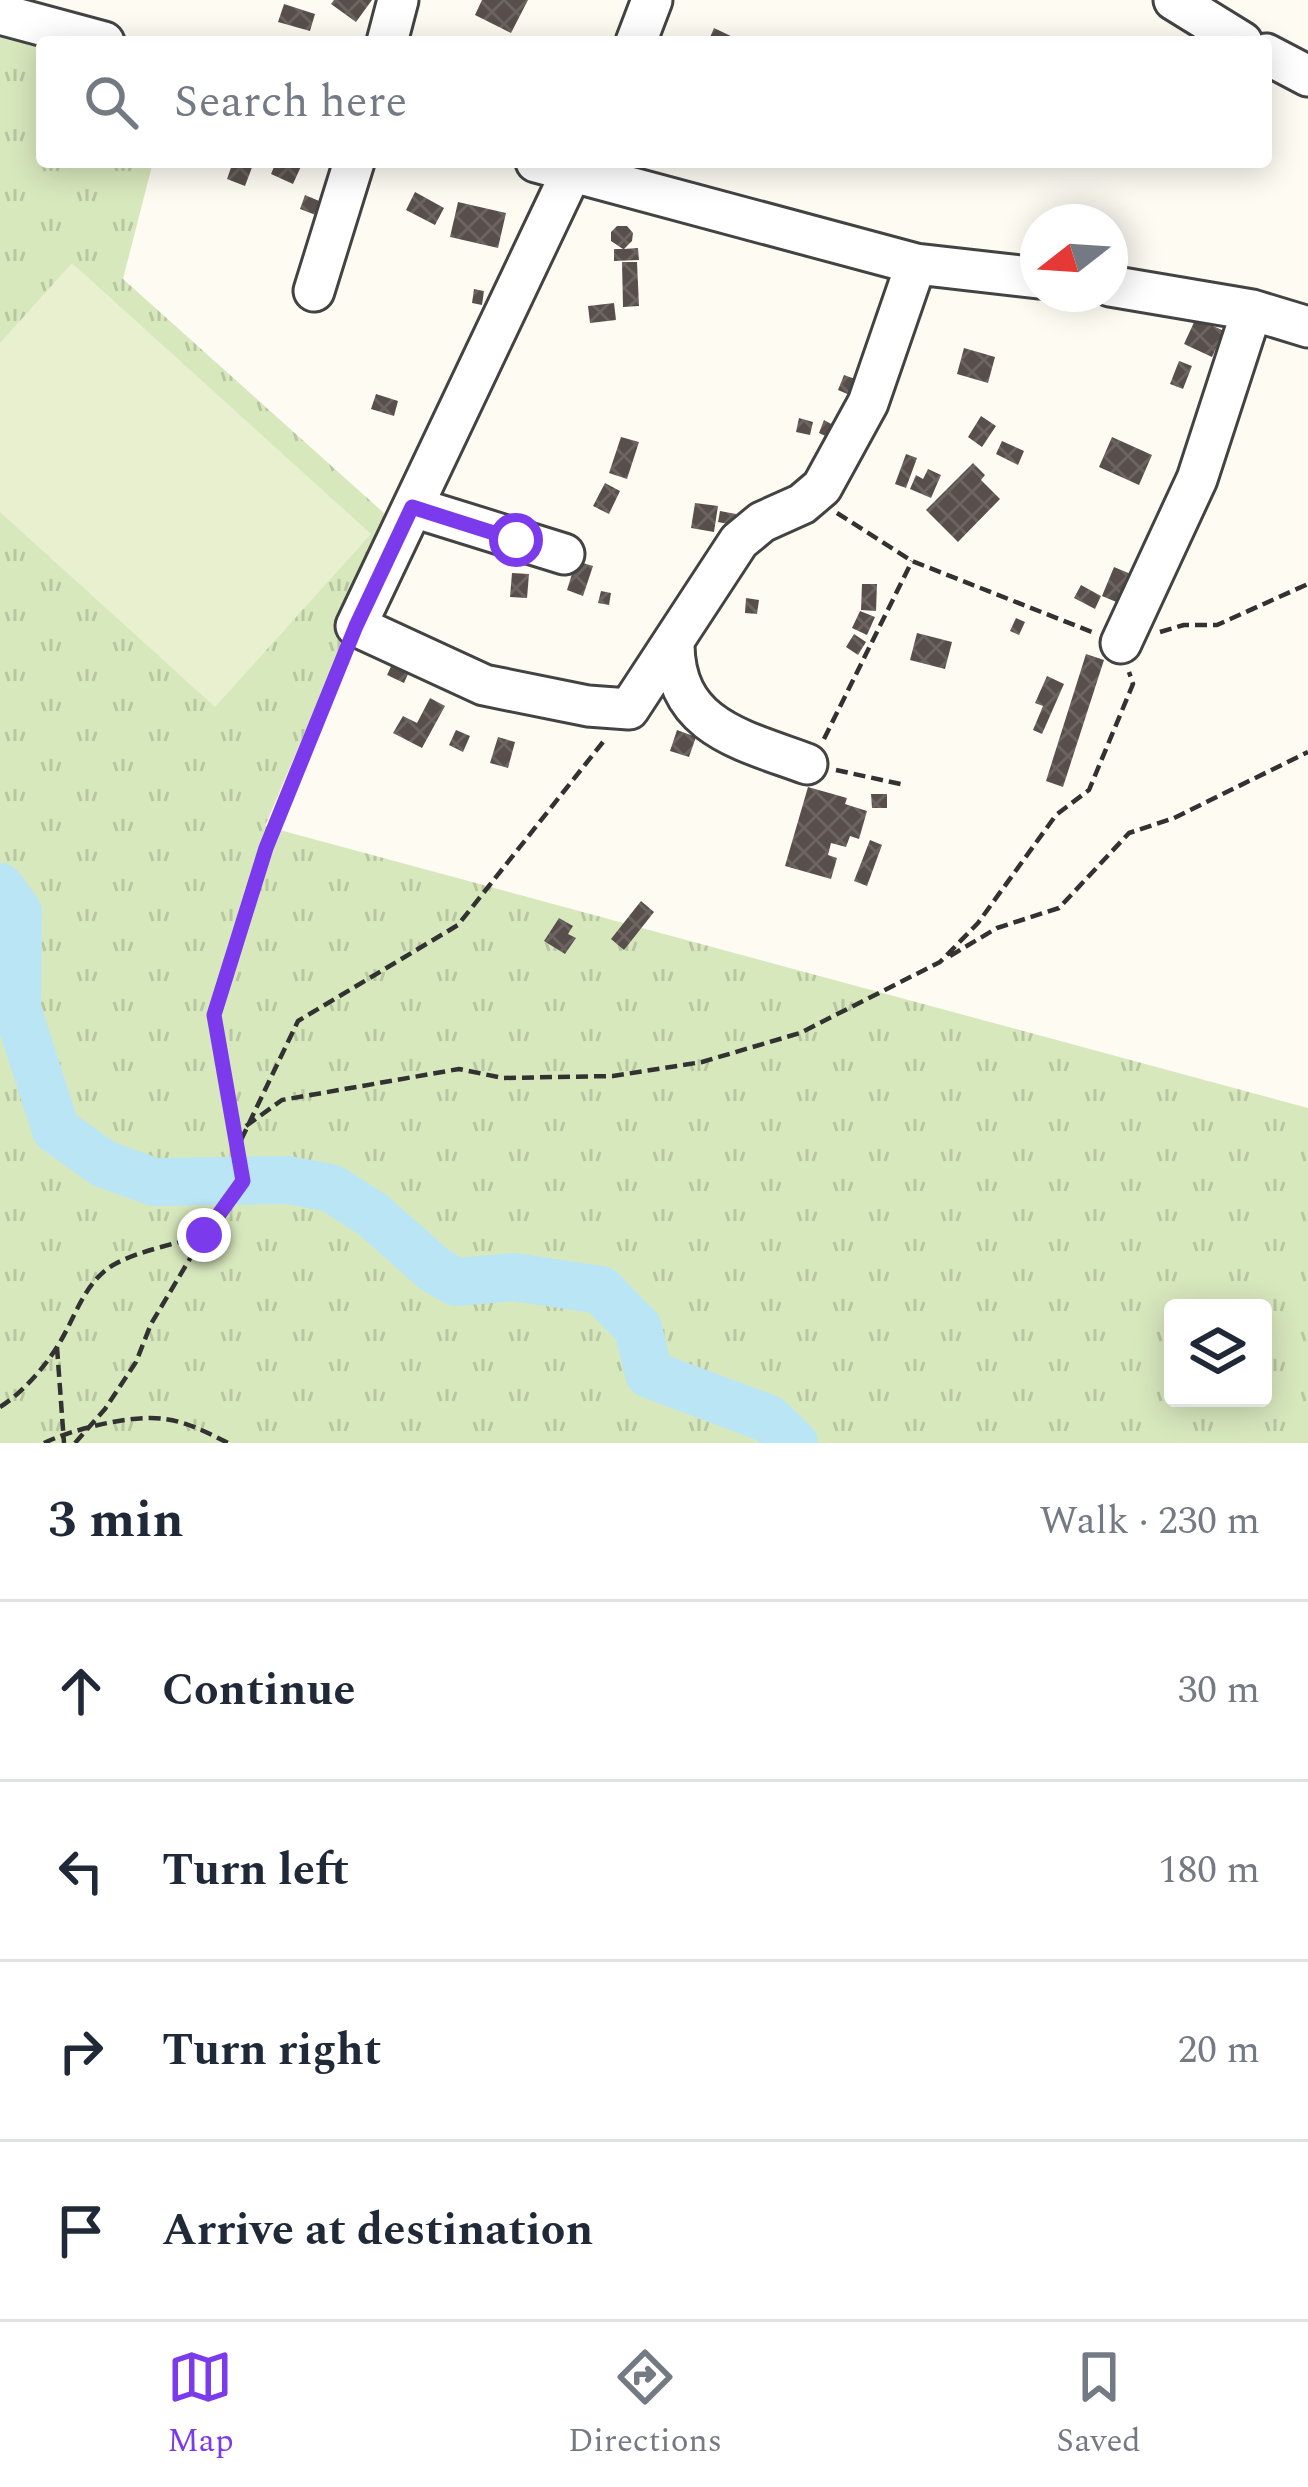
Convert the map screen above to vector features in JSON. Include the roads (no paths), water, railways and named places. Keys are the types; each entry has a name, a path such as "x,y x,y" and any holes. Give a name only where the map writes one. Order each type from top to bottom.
{"street":[{"path":"389,36 398,0"},
{"path":"638,36 652,0"},
{"path":"1174,0 1232,36"},
{"path":"0,14 82,36"},
{"path":"1272,57 1308,76"},
{"path":"314,291 352,168"},
{"path":"916,264 868,404 812,497 762,522 739,541 628,709 588,706 484,685 356,626 574,168 717,213 916,264 1020,276"},
{"path":"1128,289 1252,310 1308,327"},
{"path":"1121,643 1197,479 1252,310"},
{"path":"412,507 565,554"},
{"path":"674,645 680,688 700,715 750,743 818,748"}],"waterway":[{"path":"0,887 18,912 17,1009 56,1130 104,1164 154,1182 288,1180 331,1188 373,1215 435,1270 456,1282 514,1277 601,1290 638,1328 649,1374 769,1419 794,1443"}]}
